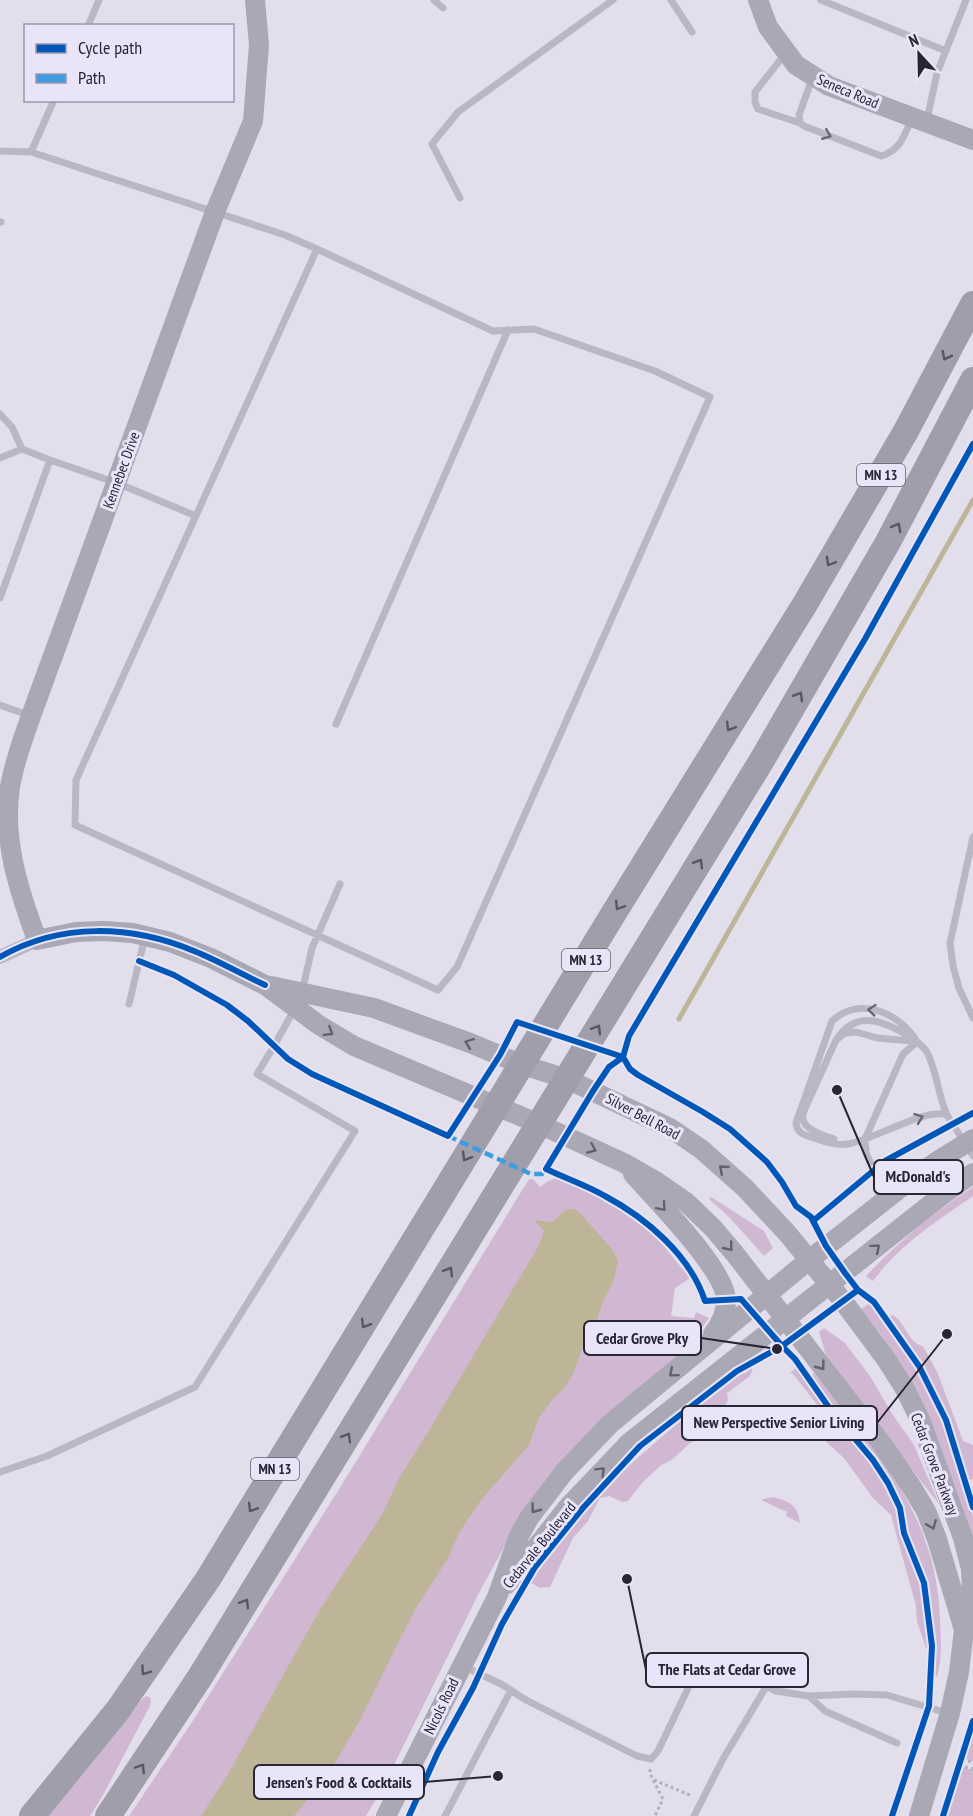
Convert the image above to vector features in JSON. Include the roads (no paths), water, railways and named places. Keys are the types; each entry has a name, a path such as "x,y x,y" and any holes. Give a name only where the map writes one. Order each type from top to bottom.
{"highway":[{"name":"MN 13","path":"32,1816 118,1710 184,1616 321,1396 870,496 973,304"},
{"name":"MN 13","path":"108,1816 200,1677 762,760 893,534 973,380"}],"street":[{"name":"Kennebec Drive","path":"37,940 14,869 8,824 12,779 31,716 215,212 253,121 259,45 255,0"},
{"name":"Seneca Road","path":"758,0 768,27 796,65 829,86 973,140"},
{"name":"Silver Bell Road","path":"0,957 37,940 66,933 89,931 145,935 195,951 298,1000 374,1008 523,1065 567,1079 670,1128 701,1149 746,1188 788,1233 830,1285"},
{"name":"Silver Bell Road","path":"298,1000 319,1025 354,1046 539,1124 624,1163 657,1182 686,1203 713,1228 786,1319"},
{"path":"767,1295 886,1199 939,1160 970,1146"},
{"path":"624,1163 693,1241 720,1283 726,1298 724,1316 702,1349"},
{"path":"786,1319 940,1196 973,1173"},
{"name":"Cedar Grove Parkway","path":"830,1285 886,1359 905,1389 921,1422 963,1539 970,1569 972,1593 969,1630 950,1713 919,1816"},
{"name":"Cedarvale Boulevard","path":"496,1597 519,1536 529,1518 565,1471 610,1424 767,1295"},
{"name":"Cedarvale Boulevard","path":"496,1597 568,1507 630,1442 786,1319"},
{"name":"Cedar Grove Parkway","path":"786,1319 914,1489 937,1539 969,1630"},
{"name":"Nicols Road","path":"386,1816 496,1597"}],"lane":[{"path":"89,24 99,0"},
{"path":"434,0 443,8"},
{"path":"460,198 432,144 458,112 613,0"},
{"path":"671,0 692,32"},
{"path":"821,0 946,51"},
{"path":"786,52 755,92 758,109 800,123 880,156 891,152 901,143 919,120 966,0"},
{"path":"800,123 799,114 813,76"},
{"path":"32,152 53,102"},
{"path":"0,151 32,152 285,235 317,249 493,331 534,329 655,371 710,397 457,967 438,990 75,825 76,780 317,249"},
{"path":"336,724 508,330"},
{"path":"0,414 12,427 22,449"},
{"path":"0,458 22,449 117,483 196,516"},
{"path":"0,598 50,460"},
{"path":"0,705 31,716"},
{"path":"973,837 950,943 951,959 959,988 973,1018"},
{"path":"0,1472 47,1456 195,1387 355,1131 256,1074 274,1046 298,1000 308,973 312,948 340,884"},
{"path":"129,1004 145,935"},
{"path":"947,1115 941,1113 924,1116 849,1144 833,1143 802,1134 796,1127 796,1117 828,1027 843,1014 871,1008 879,1009 905,1026 927,1052 947,1115 970,1146"},
{"path":"865,1139 852,1142 829,1138 803,1122 804,1113 836,1040 846,1026 874,1020 889,1025 917,1042"},
{"path":"836,1040 845,1033 856,1032 877,1038 917,1042"},
{"path":"886,1199 866,1153 865,1139 903,1054 917,1042"},
{"path":"461,1665 637,1756 649,1759 658,1751 703,1657 766,1687 790,1694 809,1696 887,1695 950,1713"},
{"path":"694,1816 736,1735 766,1687"},
{"path":"446,1816 511,1690"},
{"path":"809,1696 832,1715 897,1743"}],"waterway":[{"path":"679,1019 973,500"}],"place":[{"name":"McDonald's","path":"837,1090"},
{"name":"New Perspective Senior Living","path":"947,1334"},
{"name":"Cedar Grove Pky","path":"777,1349"},
{"name":"The Flats at Cedar Grove","path":"627,1579"},
{"name":"Jensen's Food & Cocktails","path":"498,1776"}]}
